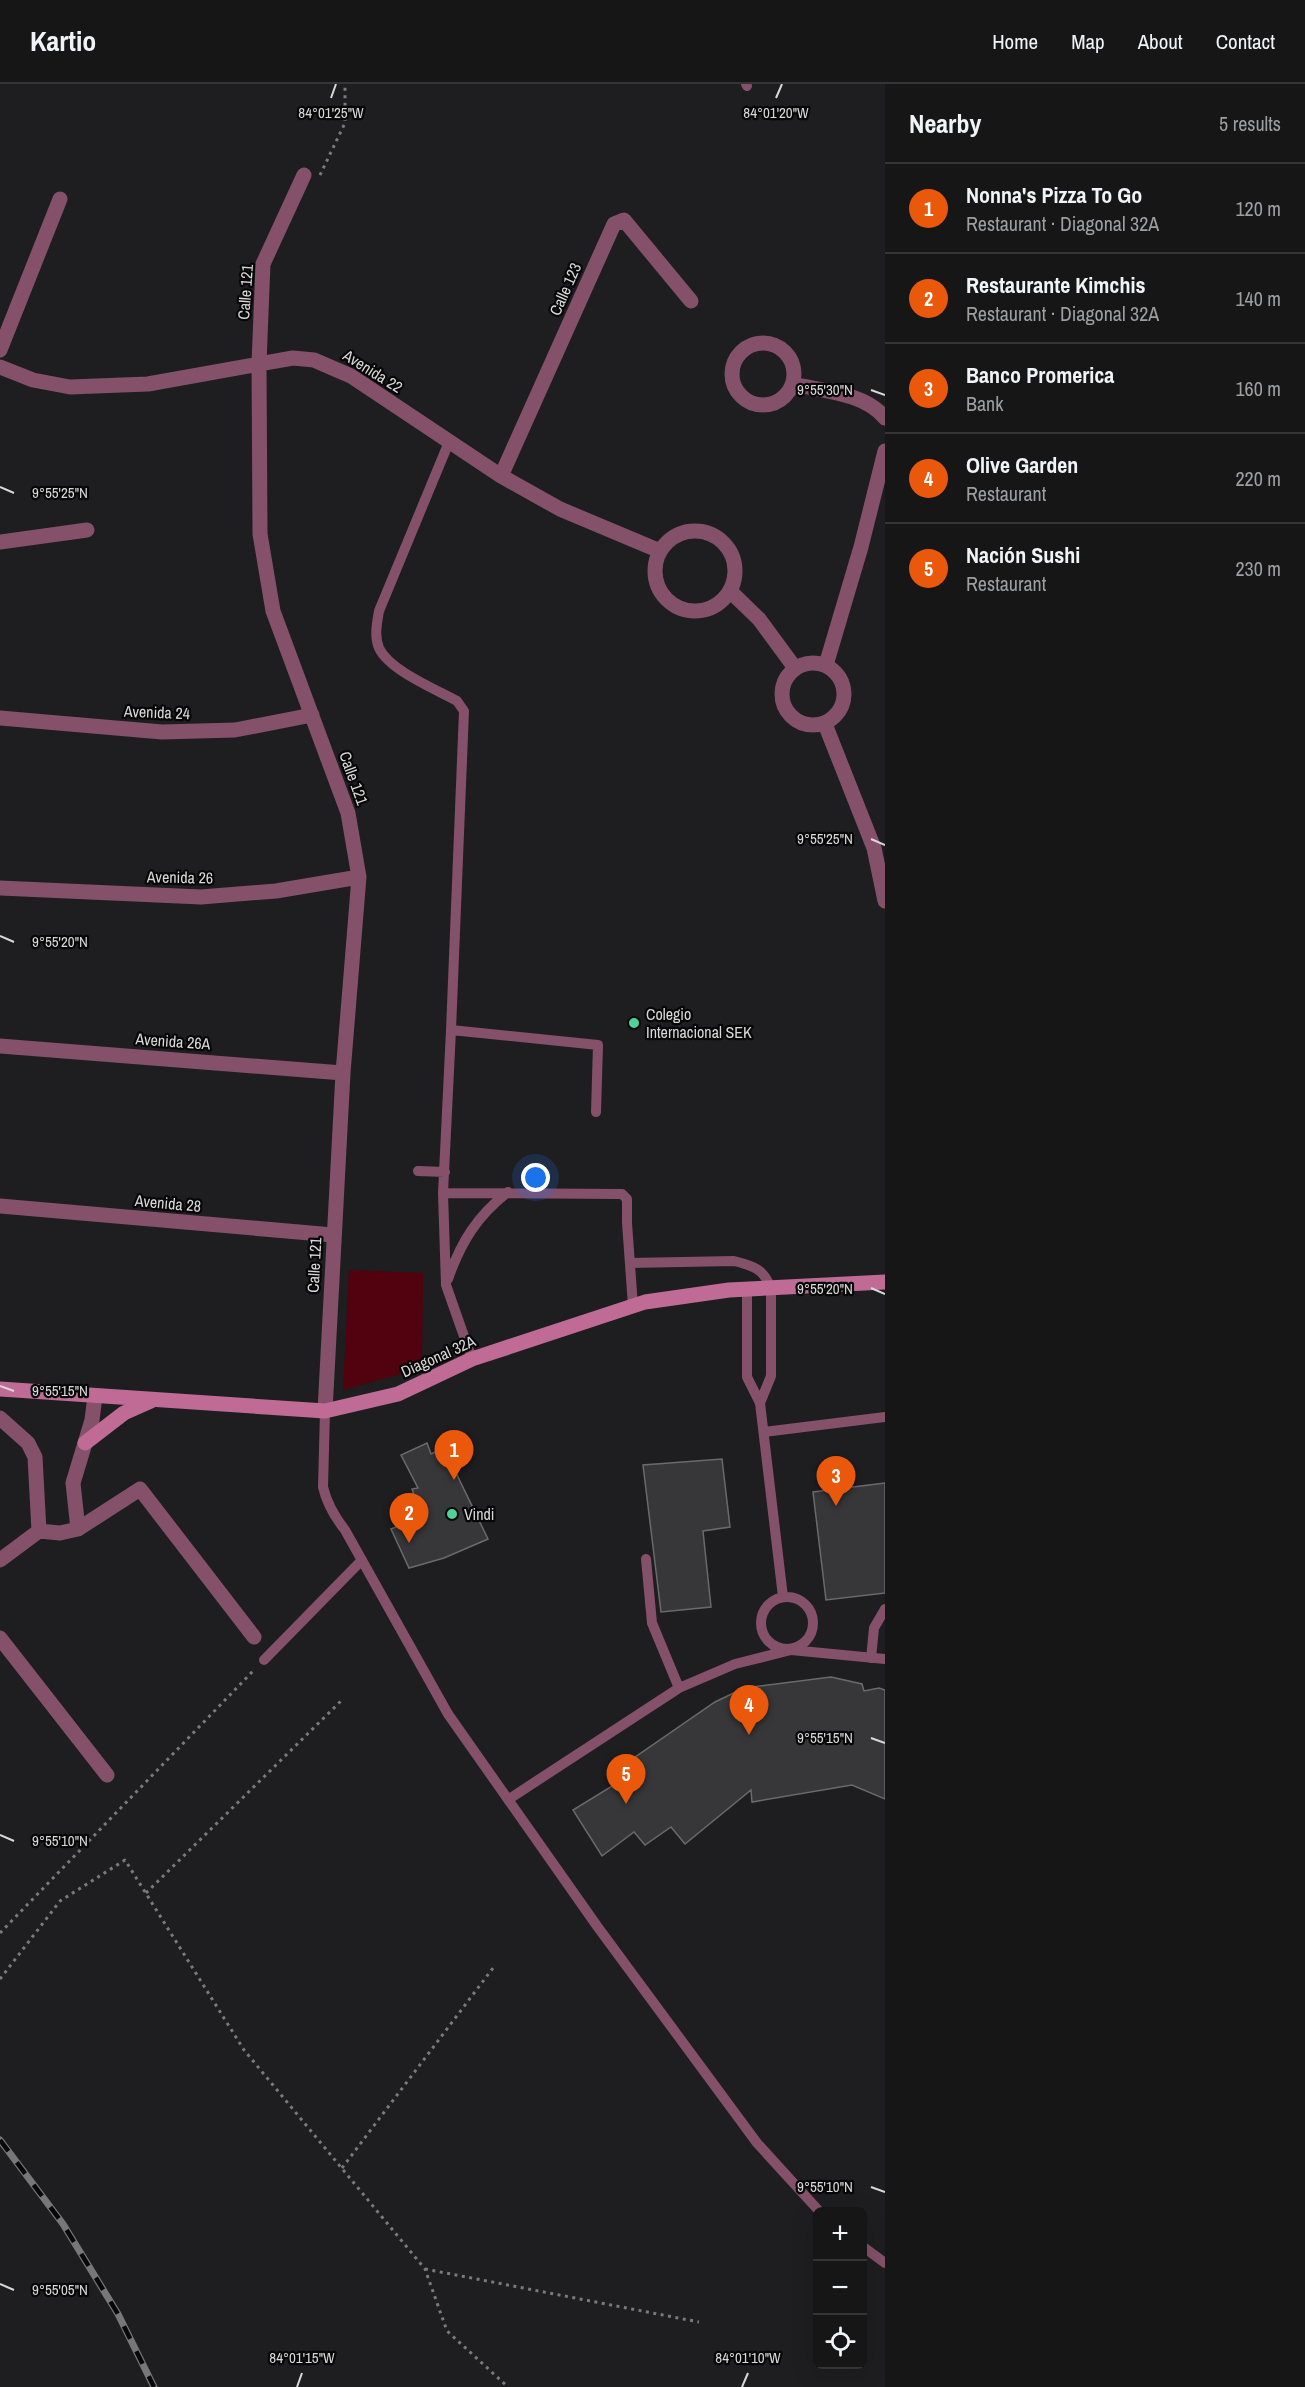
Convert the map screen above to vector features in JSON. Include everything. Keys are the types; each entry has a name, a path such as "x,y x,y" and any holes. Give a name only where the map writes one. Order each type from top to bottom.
{"street":[{"name":"Calle 121","path":"304,175 262,264 259,363 260,534 273,611 348,813 359,877 342,1073 325,1411"},
{"path":"0,350 60,199"},
{"name":"Calle 123","path":"501,477 614,224 624,220 691,302"},
{"path":"758,343 771,344 789,356 794,368 793,384 784,397 775,403 765,406 754,404 744,399 733,383 734,363 739,354 748,347 758,343"},
{"name":"Avenida 22","path":"0,367 33,380 70,387 148,384 293,358 314,360 351,375 501,477 560,509 660,551"},
{"path":"793,384 857,399 877,408 885,418"},
{"path":"826,665 861,547 885,451"},
{"path":"0,542 87,530"},
{"path":"700,531 715,536 727,547 734,561 735,576 730,591 720,603 706,610 690,612 675,606 663,596 656,582 655,566 660,551 670,539 684,532 700,531"},
{"path":"730,591 759,619 795,668"},
{"path":"805,663 826,665 836,672 843,683 845,695 842,707 835,718 825,724 815,726 805,724 788,713 783,704 783,684 795,668 805,663"},
{"name":"Avenida 24","path":"0,718 162,732 236,730 312,715"},
{"path":"825,724 874,848 885,901"},
{"name":"Avenida 26","path":"0,888 201,897 276,891 359,877"},
{"name":"Avenida 26A","path":"0,1046 342,1073"},
{"name":"Avenida 28","path":"0,1206 333,1235"},
{"name":"Diagonal 32A","path":"0,1389 325,1411 398,1394 472,1359 633,1306 677,1298 747,1290 885,1282"},
{"path":"78,1529 73,1483 92,1420 95,1396"},
{"path":"85,1443 124,1413 153,1400"},
{"path":"0,1418 28,1443 36,1457 39,1531"},
{"path":"0,1560 39,1531 60,1533 78,1529 140,1489 254,1637"},
{"path":"0,1638 107,1775"}],"lane":[{"path":"449,442 379,611 376,631 379,647 387,660 457,701 464,711 443,1192 446,1285 472,1359"},
{"path":"451,1030 598,1045 596,1113"},
{"path":"418,1171 445,1172"},
{"path":"443,1192 622,1194 627,1199 633,1306"},
{"path":"446,1285 457,1256 470,1233 487,1208 508,1192"},
{"path":"630,1263 734,1261 749,1265 766,1275 771,1289 771,1376 760,1403"},
{"path":"747,1290 747,1377 760,1403 783,1597"},
{"path":"325,1411 323,1486 331,1511 345,1530 448,1714 597,1926 757,2143 816,2207"},
{"path":"764,1432 885,1417"},
{"path":"646,1559 652,1623 680,1688"},
{"path":"264,1660 362,1560"},
{"path":"509,1799 680,1688 735,1664 791,1650 805,1642 813,1628 811,1611 799,1600 783,1597 774,1599 763,1611 760,1627 763,1635 774,1647 791,1650 885,1659"},
{"path":"871,1658 874,1628 885,1609"},
{"path":"867,2250 885,2263"}],"path":[{"path":"304,175 318,177 345,123 345,84"},
{"path":"0,1933 264,1660"},
{"path":"146,1893 343,1699"},
{"path":"0,1979 60,1901 125,1860 244,2049 425,2269 447,2331 508,2387"},
{"path":"342,2168 493,1968"},
{"path":"425,2269 699,2322"}],"shaded area":[{"path":"349,1270 423,1273 422,1368 343,1390"}],"building":[{"path":"427,1443 431,1454 444,1448 488,1539 444,1558 409,1568 391,1529 422,1517 412,1489 418,1488 401,1455"},
{"path":"722,1459 730,1527 703,1531 711,1607 661,1612 643,1465"},
{"path":"885,1483 885,1593 826,1600 813,1492"},
{"path":"831,1677 862,1684 864,1691 879,1688 885,1690 885,1799 852,1785 752,1802 751,1790 685,1844 671,1827 645,1845 634,1832 602,1856 573,1810 635,1772 628,1762 715,1702 744,1688"}],"railway":[{"path":"0,2140 63,2224 118,2314 154,2387"}],"place":[{"name":"Colegio Internacional SEK","path":"634,1023"},
{"name":"Nonna's Pizza To Go","path":"454,1480"},
{"name":"Banco Promerica","path":"836,1506"},
{"name":"Vindi","path":"452,1514"},
{"name":"Restaurante Kimchis","path":"409,1543"},
{"name":"Olive Garden","path":"749,1735"},
{"name":"Nación Sushi","path":"626,1804"}]}
